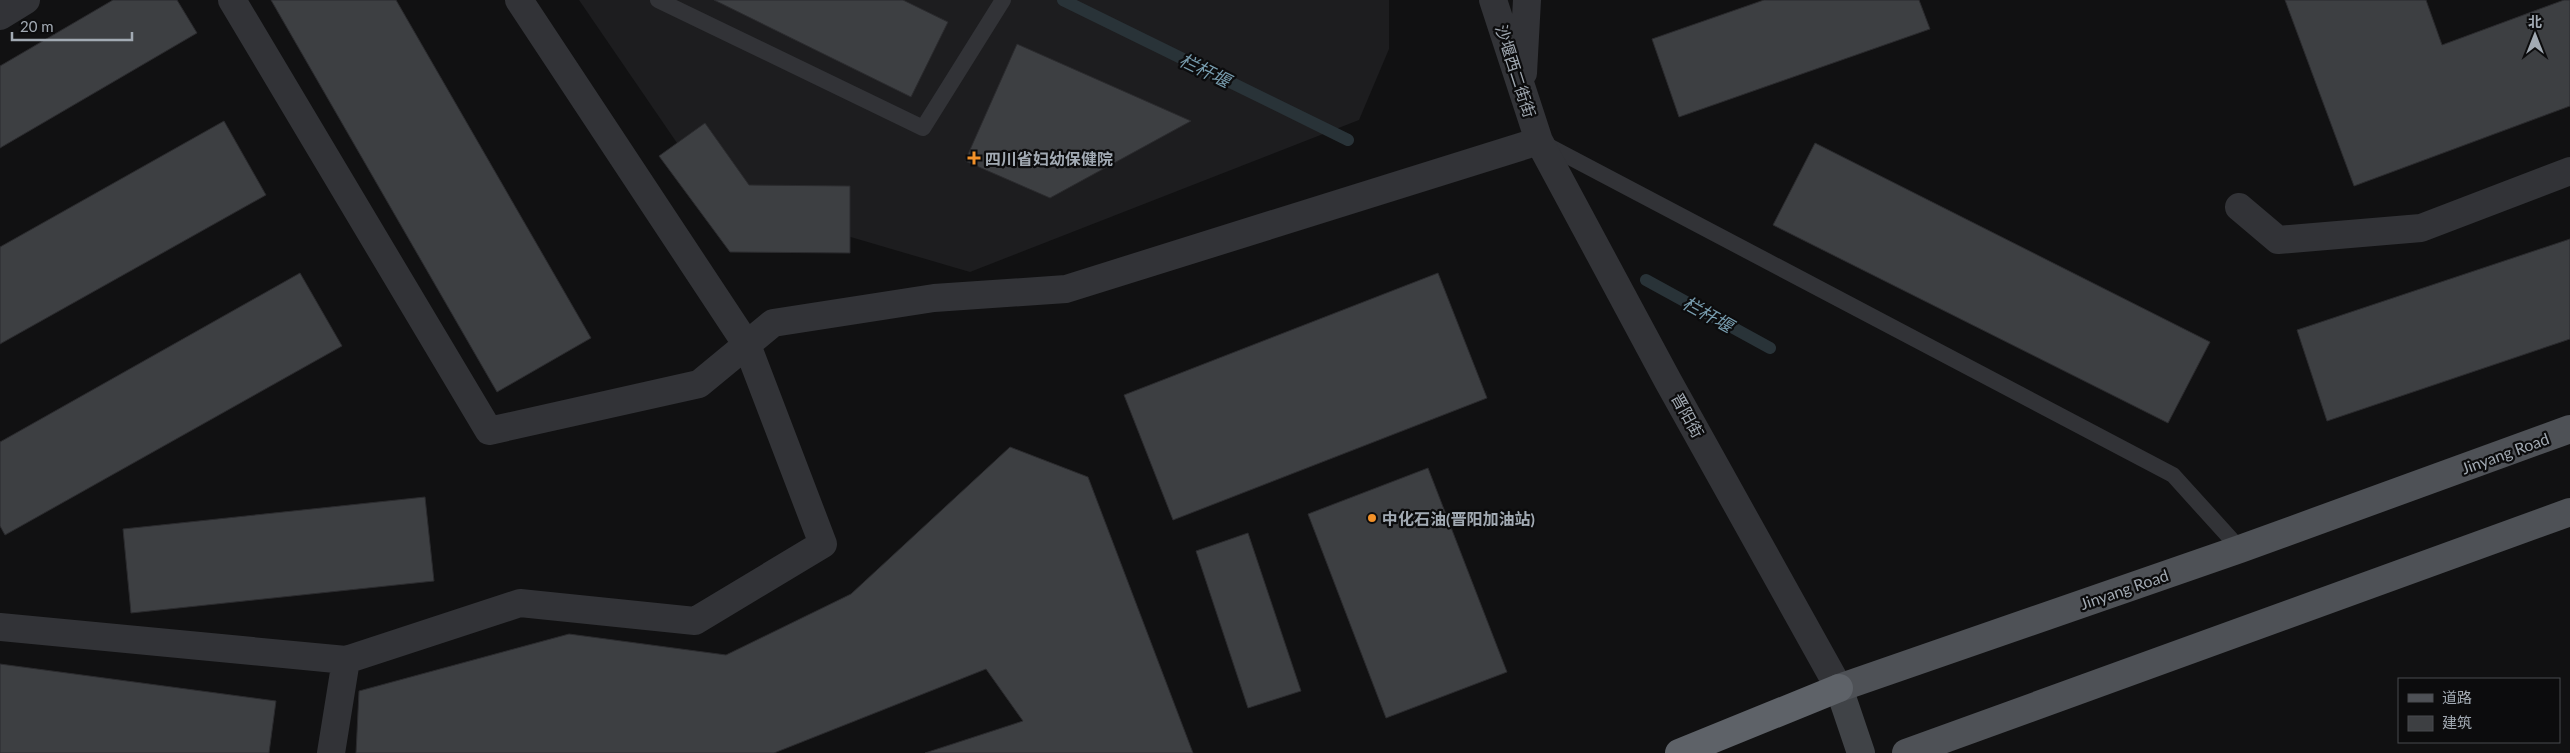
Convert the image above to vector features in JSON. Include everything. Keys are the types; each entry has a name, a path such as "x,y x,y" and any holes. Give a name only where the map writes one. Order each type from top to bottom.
{"highway":[{"name":"Jinyang Road","path":"1679,753 1839,688"}],"main road":[{"name":"Jinyang Road","path":"1839,688 2240,549 2570,429"},
{"path":"1906,753 2570,512"}],"street":[{"path":"0,16 26,0"},
{"path":"232,0 489,431 699,384 773,323 934,298 1066,289 1539,141"},
{"path":"0,627 346,660 520,603 695,621 823,544 746,345 519,0"},
{"name":"沙堰西二街街","path":"1493,0 1539,141"},
{"path":"1522,87 1527,0"},
{"name":"晋阳街","path":"1539,141 1668,381 1839,688"},
{"path":"2239,206 2278,240 2422,228 2570,171"},
{"path":"331,753 346,660"},
{"path":"1839,688 1861,753"}],"lane":[{"path":"658,0 923,128 1003,0"},
{"path":"1539,141 2174,475 2240,549"}],"shaded area":[{"name":"四川省妇幼保健院","path":"579,0 1389,0 1389,49 1359,120 970,272 714,197"}],"building":[{"path":"113,0 177,0 197,33 0,148 0,66"},
{"path":"271,0 396,0 591,338 497,392"},
{"path":"714,0 903,0 948,22 911,97"},
{"path":"1764,0 1919,0 1930,29 1679,117 1652,39"},
{"path":"2285,0 2426,0 2442,45 2564,0 2570,0 2570,106 2354,186"},
{"path":"1017,44 1191,121 1050,198 965,161"},
{"path":"224,121 266,195 0,344 0,247"},
{"path":"705,123 749,185 850,186 850,253 730,252 659,156"},
{"path":"1815,143 2210,342 2168,423 1773,225"},
{"path":"2570,239 2570,339 2327,421 2297,330"},
{"path":"300,273 342,346 5,535 0,526 0,442"},
{"path":"1438,273 1487,398 1173,520 1124,395"},
{"path":"1010,447 1088,477 1193,753 925,753 1023,721 986,669 774,753 356,753 359,691 569,634 726,655 851,594"},
{"path":"1428,468 1507,672 1386,718 1308,514"},
{"path":"425,497 434,581 131,613 123,529"},
{"path":"1248,533 1301,691 1248,708 1196,551"},
{"path":"0,664 276,701 269,753 0,753"}],"waterway":[{"name":"栏杆堰","path":"1063,0 1348,140"},
{"name":"栏杆堰","path":"1646,280 1770,348"}],"place":[{"name":"四川省妇幼保健院","path":"974,158"},
{"name":"中化石油(晋阳加油站)","path":"1372,518"}]}
